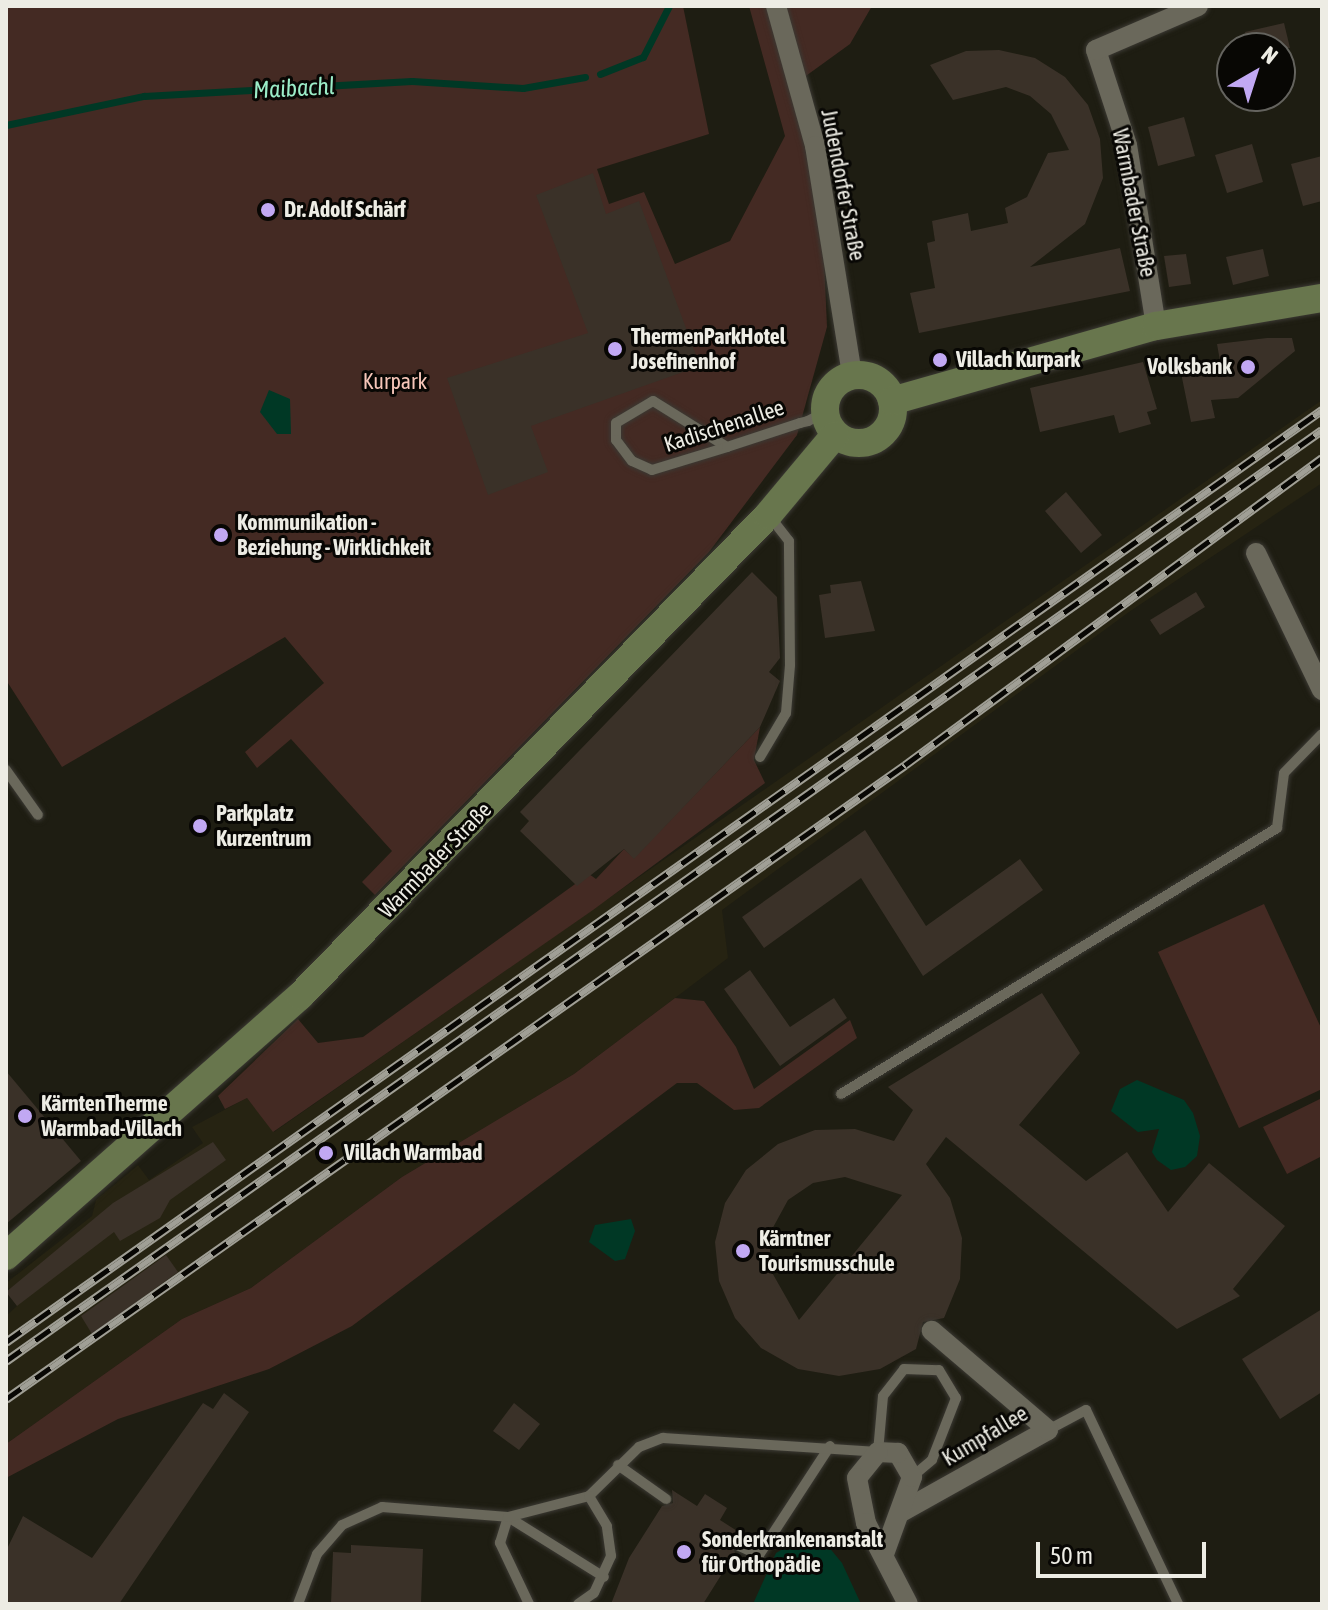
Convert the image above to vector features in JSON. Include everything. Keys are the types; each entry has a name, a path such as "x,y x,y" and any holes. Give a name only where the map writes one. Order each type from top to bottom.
{"street":[{"name":"Judendorfer Straße","path":"776,6 815,146 852,375"},
{"name":"Warmbader Straße","path":"1156,326 1127,145 1096,50 1152,22 1198,6"},
{"path":"892,401 1156,326 1322,298"},
{"path":"823,423 855,443 876,439 891,423 892,401 882,383 852,375"},
{"name":"Warmbader Straße","path":"6,1256 300,996 768,515 823,423 829,393 852,375"},
{"path":"1256,553 1322,690"},
{"name":"Kumpfallee","path":"903,1511 1048,1430 932,1331"},
{"path":"884,1554 903,1511 912,1477 898,1453 878,1452 857,1478 866,1523 908,1604"}],"lane":[{"name":"Kadischenallee","path":"727,447 653,401 616,423 616,440 632,461 652,470 823,423"},
{"path":"760,757 786,713 790,665 789,541 768,515"},
{"path":"841,1094 1277,828 1284,773 1322,734"},
{"path":"6,770 38,815"},
{"path":"298,1604 317,1554 342,1525 382,1507 508,1517 589,1496 639,1447 688,1436 878,1452 883,1396 904,1369 939,1370 956,1398 932,1460 912,1477"},
{"path":"1048,1430 1086,1410 1178,1604"},
{"path":"739,1546 759,1555 830,1446"},
{"path":"618,1465 666,1499"},
{"path":"578,1604 604,1577 611,1539 589,1496"},
{"path":"508,1517 604,1577"},
{"path":"508,1517 500,1543 529,1604"}],"shaded area":[{"path":"269,390 290,399 291,434 277,434 260,412"},
{"name":"Villach Warmbad","path":"1322,400 1322,483 1129,612 722,910 728,958 574,1074 402,1177 251,1288 182,1319 6,1444 6,1316 17,1306 6,1283 92,1216 96,1200 138,1165 149,1180 203,1143 192,1127 247,1098 274,1132"},
{"path":"1137,1080 1184,1100 1193,1113 1200,1136 1197,1156 1185,1167 1171,1170 1157,1160 1152,1152 1159,1129 1138,1132 1111,1111 1120,1089"},
{"path":"631,1219 635,1231 625,1259 615,1261 589,1242 595,1225"},
{"path":"807,1535 823,1540 842,1563 861,1604 753,1604 776,1553"}],"green space":[{"name":"Kurpark","path":"6,6 683,6 709,134 597,169 609,204 644,192 675,264 730,241 785,136 749,6 872,6 850,44 792,86 823,234 827,327 797,435 709,552 375,895 362,882 392,851 291,739 257,768 245,752 324,683 285,637 62,767 6,680"},
{"path":"760,727 754,760 765,783 593,910 273,1132 247,1098 225,1109 218,1096 298,1019 318,1043 363,1037 589,874 596,879 624,849 634,858"},
{"path":"1264,904 1322,1030 1322,1089 1239,1128 1158,952"},
{"path":"675,998 704,1001 736,1047 754,1089 850,1020 857,1038 759,1108 734,1110 697,1083 677,1083 352,1326 269,1369 118,1419 6,1478 6,1444 182,1319 251,1288 402,1177 574,1074"},
{"path":"1322,1098 1322,1156 1287,1174 1263,1127"}],"building":[{"path":"1284,23 1286,32 1245,32"},
{"path":"999,50 1035,58 1065,77 1088,105 1100,139 1103,178 1085,224 1030,267 1120,248 1130,291 919,333 910,293 935,288 927,243 935,241 932,221 968,213 971,231 1008,223 1005,208 1027,197 1048,153 1069,150 1051,114 1030,96 1006,87 953,100 930,65 966,51"},
{"path":"1184,117 1195,156 1158,166 1148,127"},
{"path":"1252,144 1263,182 1227,193 1215,155"},
{"path":"1322,156 1322,201 1303,206 1291,164"},
{"name":"ThermenParkHotel Josefinenhof","path":"593,173 606,214 639,201 700,366 531,426 548,472 488,495 447,378 588,333 536,195"},
{"path":"1263,249 1269,276 1233,285 1226,257"},
{"path":"1186,254 1191,284 1169,287 1164,256"},
{"path":"1292,338 1295,351 1238,398 1211,400 1215,418 1191,422 1180,368 1220,361 1217,344"},
{"path":"1143,362 1157,409 1147,412 1151,424 1119,433 1114,415 1040,432 1030,388"},
{"path":"1066,492 1102,535 1081,553 1045,511"},
{"path":"752,572 777,597 780,658 769,672 780,681 760,727 634,859 624,849 577,886 520,831 529,821 520,812"},
{"path":"861,581 875,631 825,638 819,595 831,593 830,585"},
{"path":"1196,592 1205,607 1160,635 1150,620"},
{"path":"865,830 926,926 1020,859 1043,890 923,976 861,878 764,948 742,917"},
{"path":"750,970 790,1027 834,998 847,1018 780,1066 724,989"},
{"path":"1042,993 1080,1053 1019,1125 1086,1181 1127,1152 1168,1212 1209,1163 1285,1226 1233,1289 1240,1296 1177,1329 946,1137 926,1164 950,1198 962,1238 960,1279 944,1318 923,1322 916,1349 880,1369 839,1376 798,1369 761,1348 735,1318 719,1281 715,1242 725,1203 746,1170 778,1144 815,1130 855,1129 894,1141 913,1110 888,1087","holes":["845,1177 902,1195 799,1320 770,1269 770,1233 788,1200 813,1183"]},
{"name":"KärntenTherme Warmbad-Villach","path":"6,1071 81,1161 6,1224"},
{"path":"213,1142 226,1160 170,1200 160,1218 120,1241 114,1232 17,1306 6,1292 113,1203"},
{"path":"166,1255 178,1272 92,1334 81,1316"},
{"path":"1322,1309 1322,1392 1280,1419 1242,1359"},
{"path":"224,1393 249,1412 119,1604 6,1604 6,1551 23,1516 92,1558 203,1403 213,1409"},
{"path":"514,1403 540,1424 519,1450 493,1431"},
{"name":"Sonderkrankenanstalt für Orthopädie","path":"672,1490 697,1506 705,1494 727,1508 720,1520 745,1536 732,1542 735,1553 703,1604 611,1604 629,1558 662,1506 673,1503"},
{"path":"351,1545 423,1549 421,1603 331,1604 333,1552 351,1553"}],"waterway":[{"name":"Maibachl","path":"600,74 643,57 669,6"},
{"name":"Maibachl","path":"6,125 144,96 412,81 523,88 585,77"}],"railway":[{"path":"6,1342 1322,410"},
{"path":"6,1361 1322,430"},
{"path":"6,1399 905,765 1322,458"}],"place":[{"name":"Dr. Adolf Schärf","path":"268,210"},
{"name":"ThermenParkHotel Josefinenhof","path":"615,349"},
{"name":"Villach Kurpark","path":"940,360"},
{"name":"Volksbank","path":"1248,367"},
{"name":"Kommunikation - Beziehung - Wirklichkeit","path":"221,535"},
{"name":"Parkplatz Kurzentrum","path":"200,826"},
{"name":"KärntenTherme Warmbad-Villach","path":"25,1116"},
{"name":"Villach Warmbad","path":"326,1153"},
{"name":"Kärntner Tourismusschule","path":"743,1251"},
{"name":"Sonderkrankenanstalt für Orthopädie","path":"684,1552"}]}
